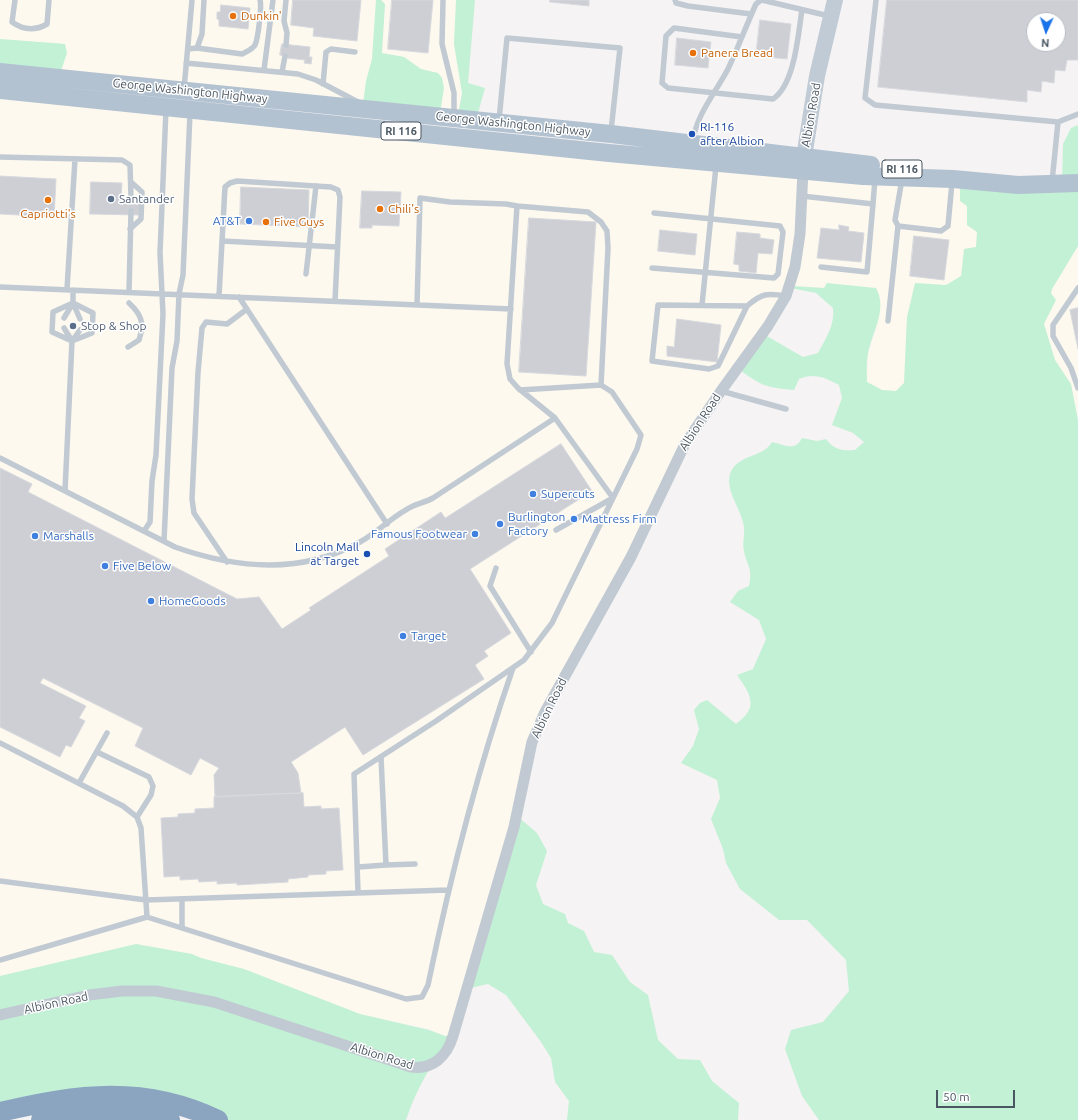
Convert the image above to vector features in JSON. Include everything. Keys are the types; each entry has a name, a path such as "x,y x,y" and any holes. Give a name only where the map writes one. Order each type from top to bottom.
{"highway":[{"path":"0,1112 72,1097 113,1095 170,1103 218,1120"},
{"path":"41,1120 74,1113 100,1111 138,1113 170,1120"}],"main road":[{"name":"Albion Road","path":"803,164 817,76 835,0"},
{"name":"George Washington Highway","path":"0,72 180,100 716,163 872,165 1000,184"},
{"name":"George Washington Highway","path":"0,90 375,110 693,142 876,177 953,178 1000,184 1078,184"}],"street":[{"name":"Albion Road","path":"0,1015 94,994 122,991 156,991 214,1002 411,1067 428,1066 439,1060 451,1043 458,1022 509,847 530,752 540,722 631,557 682,449 721,391 768,326 786,296 795,267 800,230 803,164"}],"lane":[{"path":"15,0 12,22 19,27 37,29 47,24 49,0"},
{"path":"144,531 150,522 152,481 156,455 163,293 160,253 188,49 192,0"},
{"path":"197,48 202,34 204,0"},
{"path":"264,70 273,0"},
{"path":"286,0 284,21 287,33 286,45"},
{"path":"443,0 442,44 454,93 454,117"},
{"path":"675,0 676,3 688,6 751,14"},
{"path":"693,142 694,130 715,93 756,4 762,0 832,16"},
{"path":"876,0 865,98 875,105 1058,122 1078,114"},
{"path":"188,49 197,48 242,54 248,51 255,45 260,1"},
{"path":"742,37 674,28 666,36 662,83 668,88 773,99 780,94 795,59 802,10"},
{"path":"499,122 507,38 620,48 611,134"},
{"path":"323,84 326,52 331,49 355,52"},
{"path":"282,72 285,56"},
{"path":"186,63 264,70 304,76 375,110"},
{"path":"164,541 172,368 177,341 179,294 184,264 180,100"},
{"path":"1052,185 1058,122"},
{"path":"0,157 122,160 130,165 131,198"},
{"path":"75,159 70,290 73,303 80,319"},
{"path":"702,305 716,163"},
{"path":"821,267 867,272 876,177"},
{"path":"888,320 898,226 895,220 902,177"},
{"path":"898,226 941,231 948,226 953,178"},
{"path":"220,296 225,187 230,183 237,181 331,187 338,190 340,197 335,301"},
{"path":"130,229 141,218 142,192 131,182"},
{"path":"306,274 316,186"},
{"path":"802,196 873,204"},
{"path":"417,305 420,198 450,202 506,204 588,212 601,222 607,231 608,248 601,385"},
{"path":"517,206 507,364 510,379 520,390 555,418 613,498"},
{"path":"129,292 131,212"},
{"path":"652,268 774,278 778,274 783,232 780,226 654,213"},
{"path":"222,241 337,247"},
{"path":"0,287 511,309"},
{"path":"1078,288 1054,325 1053,336 1071,368 1078,388"},
{"path":"747,306 658,305 652,361 709,369 718,366 747,306 757,297 764,294 786,296"},
{"path":"239,297 387,524"},
{"path":"64,318 73,303"},
{"path":"73,303 93,313 92,333 72,341 52,332 53,312 73,303"},
{"path":"128,347 139,340 141,321 140,313 129,303"},
{"path":"227,562 194,513 192,499 198,372 202,328 206,322 227,324 247,309"},
{"path":"64,328 72,341"},
{"path":"65,491 72,341 80,330"},
{"path":"358,892 354,774 513,668 524,660 531,652 552,623 637,449 641,435 612,392 601,385 520,390"},
{"path":"721,391 786,409"},
{"path":"0,458 164,541 203,557 227,562 267,566 318,559 358,543 412,506 433,498 555,418"},
{"path":"556,530 613,498"},
{"path":"496,568 490,586 531,652"},
{"path":"0,960 147,917 406,999 422,997 428,985 448,890 487,747 513,668"},
{"path":"79,783 107,733"},
{"path":"0,743 128,809 137,817 142,833 147,917"},
{"path":"97,752 148,777 153,786 151,795 137,817"},
{"path":"381,757 386,865"},
{"path":"358,867 415,864"},
{"path":"0,881 146,900 448,890"},
{"path":"182,899 182,928"}],"shaded area":[{"path":"0,0 376,0 372,59 366,81 363,104 62,75 59,43 0,39"},
{"path":"381,0 456,0 454,44 462,93 458,115 441,114 438,73 421,69 404,57 382,53 385,4"},
{"path":"0,88 956,179 967,206 967,225 977,232 976,247 964,249 962,276 947,285 907,317 904,383 896,391 882,390 867,382 868,354 878,323 824,288 792,286 706,408 531,737 523,780 452,1035 445,1036 429,1029 360,1014 244,969 201,958 192,954 136,944 0,976"},
{"path":"1078,246 1078,420 1071,384 1055,360 1044,324 1052,289"}],"green space":[{"path":"376,0 381,0 385,4 382,53 404,57 421,69 438,73 442,78 444,88 440,113 363,104 366,81 372,59"},
{"path":"456,0 475,0 468,83 485,88 478,113 458,115 462,93 454,44"},
{"path":"0,39 65,44 67,53 60,74 0,68"},
{"path":"1078,125 1078,246 1052,289 1051,293 1056,300 1044,324 1055,360 1071,384 1078,420 1078,1120 819,1120 802,1096 785,1049 791,1030 823,1022 849,991 846,960 807,920 779,920 740,889 726,863 723,849 711,819 720,798 717,780 681,763 693,746 699,729 694,710 700,703 707,700 736,724 748,712 750,706 749,694 737,675 753,669 766,639 759,620 730,602 738,591 749,586 750,574 743,548 743,521 730,487 729,480 733,468 744,459 763,451 772,442 785,446 793,446 796,445 802,438 817,441 826,439 835,448 842,450 855,450 864,442 853,433 832,425 842,398 839,385 825,378 809,376 799,379 794,390 776,388 764,385 752,379 737,368 765,335 803,357 818,353 827,337 833,320 833,308 816,293 790,288 792,286 824,288 827,283 876,288 879,296 880,312 868,354 867,382 882,390 896,391 904,383 907,317 915,283 946,285 961,276 964,249 976,247 977,232 967,225 967,206 960,201 960,180 1062,183 1063,144 1071,128"},
{"path":"516,815 537,833 547,851 536,885 543,904 565,914 568,923 584,931 594,952 612,955 630,982 648,995 658,1040 678,1059 700,1060 712,1081 739,1103 738,1120 567,1120 569,1101 555,1082 551,1058 506,995 488,984 466,989"},
{"path":"136,944 192,954 201,958 244,969 360,1014 429,1030 445,1036 452,1035 426,1076 410,1108 406,1120 224,1120 202,1109 0,1108 0,976"}],"building":[{"path":"293,0 361,0 357,41 313,36 314,28 291,25"},
{"path":"392,0 433,0 428,53 388,49"},
{"path":"550,0 589,0 589,6 550,2"},
{"path":"887,0 1078,0 1078,60 1067,60 1065,71 1055,70 1054,83 1042,81 1041,92 1027,90 1027,102 878,87"},
{"name":"Dunkin'","path":"221,5 250,8 248,29 219,26 217,12 220,12"},
{"path":"760,20 791,24 787,59 756,56"},
{"name":"Panera Bread","path":"677,38 711,42 708,68 675,65"},
{"path":"282,44 310,47 309,57 312,57 311,64 304,63 305,60 287,58 287,56 280,55"},
{"path":"0,176 56,179 54,217 0,214"},
{"name":"Santander","path":"91,182 122,183 121,198 140,199 139,215 90,214"},
{"path":"241,187 309,190 308,227 240,224"},
{"name":"Chili's","path":"362,191 401,192 399,226 372,225 372,228 360,228"},
{"path":"529,218 596,222 586,376 519,372"},
{"path":"839,225 849,227 848,231 864,233 861,262 817,258 821,228 839,230"},
{"path":"660,230 697,234 695,255 658,251"},
{"path":"737,232 760,234 760,238 774,240 772,254 758,253 756,273 739,271 739,265 734,264"},
{"path":"914,236 949,240 944,280 910,276"},
{"path":"1078,308 1078,349 1070,310"},
{"path":"677,319 721,325 717,362 667,356 667,346 674,347"},
{"path":"561,444 592,491 470,569 511,633 484,651 488,656 475,665 484,679 363,755 345,727 291,762 298,773 301,793 215,797 214,775 219,768 200,758 191,775 135,746 143,728 43,678 40,683 86,706 79,718 85,721 71,747 66,745 60,757 0,727 0,468 32,484 28,492 237,599 259,597 282,629 311,610 309,608 389,556 385,549 441,512 445,518"},
{"path":"303,793 304,807 321,806 321,809 339,808 343,870 326,871 326,874 308,875 308,877 288,879 288,882 237,885 237,883 217,884 217,881 199,882 198,879 180,880 180,876 164,877 161,818 178,817 178,814 195,813 195,809 214,808 214,797"}],"place":[{"name":"Dunkin'","path":"233,16"},
{"name":"Panera Bread","path":"693,53"},
{"name":"RI-116 after Albion","path":"692,134"},
{"name":"Santander","path":"111,199"},
{"name":"Capriotti's","path":"48,200"},
{"name":"Chili's","path":"380,209"},
{"name":"AT&T","path":"249,221"},
{"name":"Five Guys","path":"266,222"},
{"name":"Stop & Shop","path":"73,326"},
{"name":"Supercuts","path":"533,494"},
{"name":"Mattress Firm","path":"574,519"},
{"name":"Burlington Factory","path":"500,524"},
{"name":"Famous Footwear","path":"475,534"},
{"name":"Marshalls","path":"35,536"},
{"name":"Lincoln Mall at Target","path":"367,554"},
{"name":"Five Below","path":"105,566"},
{"name":"HomeGoods","path":"151,601"},
{"name":"Target","path":"403,636"}]}
